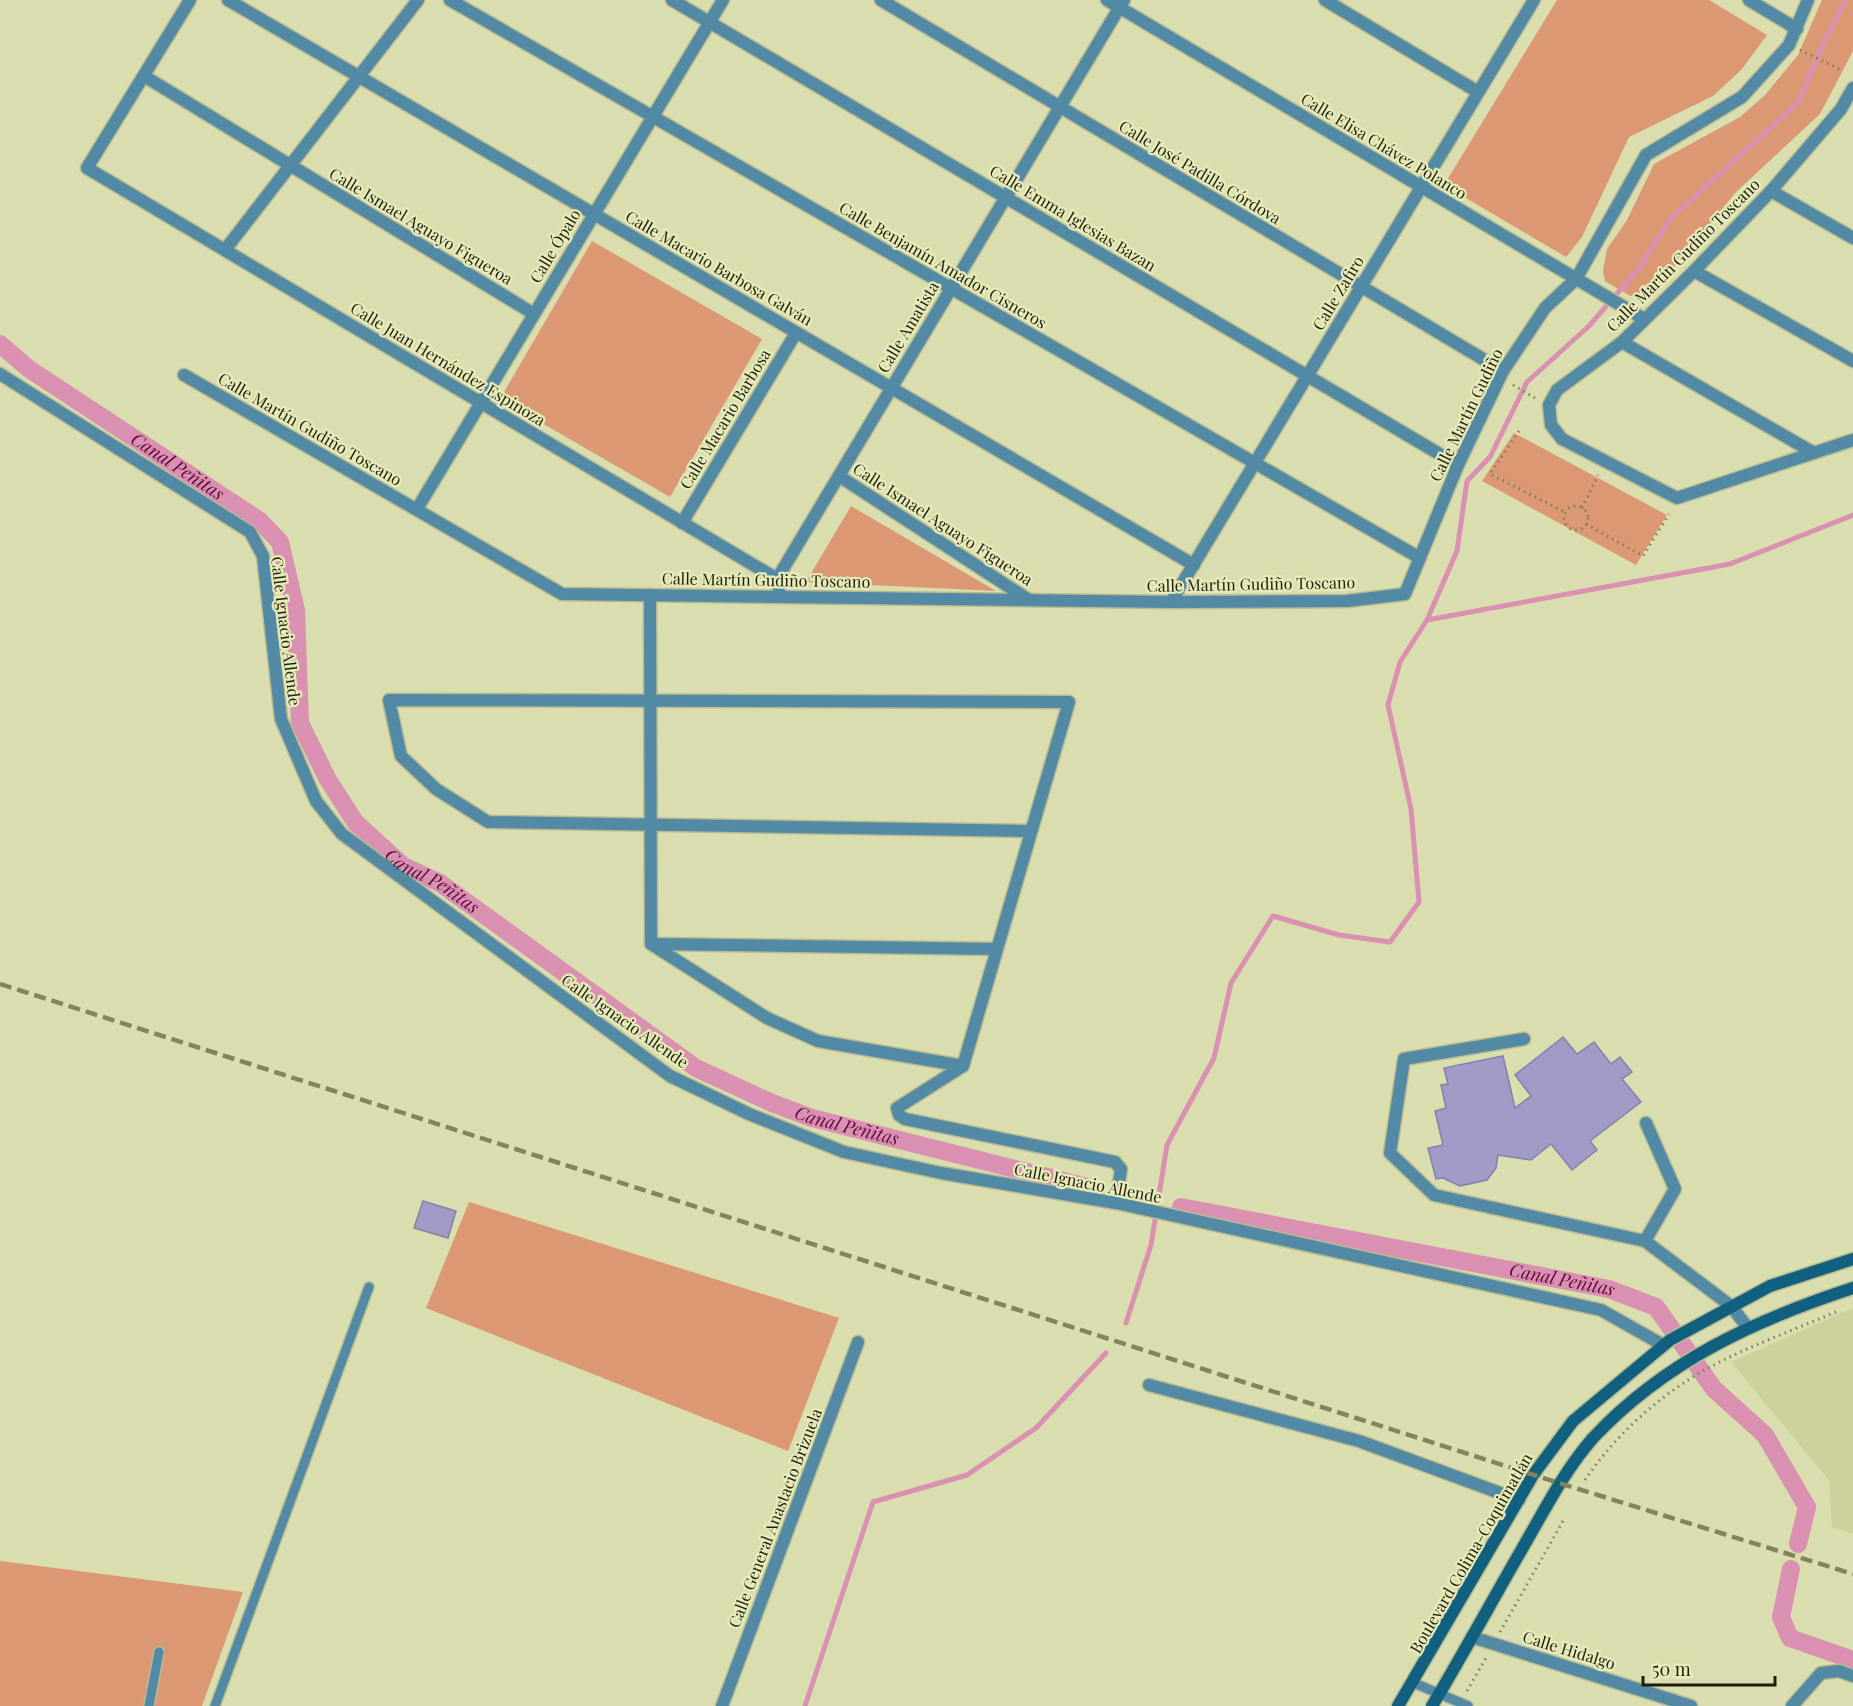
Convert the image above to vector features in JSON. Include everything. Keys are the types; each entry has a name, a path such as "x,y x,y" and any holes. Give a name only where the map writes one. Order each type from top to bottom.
{"main road":[{"name":"Boulevard Colima-Coquimatlán","path":"1401,1705 1533,1475 1573,1420 1666,1342 1686,1330 1770,1286 1853,1259"},
{"path":"1432,1706 1566,1474 1593,1439 1656,1382 1702,1351 1748,1328 1853,1288"}],"street":[{"path":"144,76 190,0"},
{"name":"Calle Macario Barbosa Galván","path":"228,0 1194,565"},
{"path":"225,250 418,0"},
{"name":"Calle Benjamín Amador Cisneros","path":"450,0 1419,558"},
{"name":"Calle Emma Iglesias Bazan","path":"672,0 1458,465"},
{"name":"Calle Ópalo","path":"417,509 723,0"},
{"name":"Calle José Padilla Córdova","path":"881,0 1503,371"},
{"name":"Calle Elisa Chávez Polanco","path":"1107,0 1121,4 1421,187 1644,319"},
{"path":"1325,0 1478,92"},
{"name":"Calle Zafiro","path":"1171,602 1534,0"},
{"path":"1749,0 1797,29"},
{"name":"Calle Martín Gudiño","path":"1405,594 1458,465 1503,371 1545,308 1575,279 1646,155 1742,97 1789,45 1808,0"},
{"name":"Calle Amatista","path":"777,579 1121,4"},
{"name":"Calle Ismael Aguayo Figueroa","path":"144,76 534,315"},
{"name":"Calle Juan Hernández Espinoza","path":"144,76 87,168 777,579"},
{"name":"Calle Martín Gudiño Toscano","path":"1814,453 1677,498 1562,439 1551,425 1549,405 1557,390 1622,342 1771,191 1841,110 1853,88"},
{"path":"1841,110 1853,116"},
{"path":"1771,191 1853,238"},
{"path":"1694,271 1853,360"},
{"name":"Calle Macario Barbosa","path":"682,522 796,333"},
{"path":"1622,342 1814,453 1853,441"},
{"name":"Calle Ignacio Allende","path":"0,374 250,532 263,556 281,719 316,801 342,834 393,874 670,1076 749,1114 843,1152 941,1173 1116,1203 1601,1310 1666,1342"},
{"name":"Calle Martín Gudiño Toscano","path":"184,375 562,594 1171,602 1347,601 1405,594"},
{"name":"Calle Ismael Aguayo Figueroa","path":"839,476 1029,600"},
{"path":"777,579 780,597"},
{"path":"650,595 651,944"},
{"path":"1032,831 488,822 436,789 401,756 390,700 1069,702 1032,831 963,1066 897,1108 899,1115 905,1119 1115,1162 1121,1169 1116,1203"},
{"path":"651,944 767,1018 818,1041 963,1066"},
{"path":"651,944 997,949"},
{"path":"1524,1038 1404,1059 1390,1153 1434,1195 1645,1241 1731,1305 1748,1328"},
{"path":"1645,1241 1675,1190 1646,1123"},
{"name":"Calle General Anastacio Brizuela","path":"722,1706 858,1342"},
{"path":"1149,1385 1359,1441 1519,1500"},
{"name":"Calle Hidalgo","path":"1472,1637 1691,1706"},
{"path":"1792,1706 1821,1673 1839,1671 1853,1676"}],"lane":[{"path":"215,1706 369,1287"},
{"path":"149,1706 159,1652"},
{"path":"1414,1683 1465,1705"}],"path":[{"path":"1799,50 1841,70"},
{"path":"1513,385 1533,397"},
{"path":"1519,431 1490,474 1565,512"},
{"path":"1582,508 1598,475"},
{"path":"1575,506 1582,508 1587,514 1586,524 1579,529 1571,529 1566,524 1565,512 1575,506"},
{"path":"1586,524 1643,556 1669,514"},
{"path":"1585,1479 1600,1456 1637,1420 1690,1379 1711,1367 1842,1309"},
{"path":"1467,1691 1563,1521"}],"shaded area":[{"path":"1557,0 1709,0 1767,35 1742,69 1713,96 1629,137 1582,237 1566,257 1444,185"},
{"path":"1822,0 1853,0 1853,51 1820,114 1736,192 1652,294 1630,296 1605,281 1603,271 1607,249 1627,220 1654,164 1740,117 1765,95 1798,55"},
{"path":"592,241 762,339 670,497 500,399"},
{"path":"1514,433 1667,515 1636,565 1482,481"},
{"path":"851,506 996,591 806,582"},
{"path":"469,1202 839,1318 788,1451 426,1308"},
{"path":"1853,1308 1853,1534 1832,1527 1829,1480 1731,1362"},
{"path":"0,1561 243,1592 202,1706 0,1706"}],"building":[{"path":"1563,1037 1577,1054 1594,1042 1611,1064 1620,1057 1632,1072 1622,1079 1641,1102 1590,1141 1597,1150 1572,1170 1551,1144 1531,1160 1498,1155 1496,1168 1487,1180 1460,1186 1443,1178 1436,1179 1428,1148 1443,1145 1435,1111 1446,1108 1441,1085 1448,1084 1444,1068 1503,1056 1515,1108 1531,1096 1515,1075"},
{"path":"423,1201 456,1211 448,1238 414,1228"}],"waterway":[{"path":"1126,1323 1151,1245 1167,1145 1214,1058 1231,983 1273,916 1339,935 1390,942 1419,902 1411,809 1388,705 1400,662 1427,620 1457,551 1467,481 1490,457 1527,382 1589,326 1639,268 1671,218 1798,103 1823,44 1846,0"},
{"name":"Canal Peñitas","path":"0,344 29,369 260,521 280,542 296,610 300,723 327,778 355,822 403,866 440,883 696,1068 772,1103 812,1118 1091,1188"},
{"path":"1427,620 1730,564 1853,515"},
{"name":"Canal Peñitas","path":"1181,1207 1609,1289 1656,1307 1714,1389 1765,1435 1807,1507 1798,1544"},
{"path":"805,1706 873,1502 967,1475 1036,1428 1106,1353"},
{"name":"Canal Peñitas","path":"1791,1569 1781,1617 1790,1638 1853,1660"}],"railway":[{"path":"0,984 1559,1483 1853,1574"}]}
